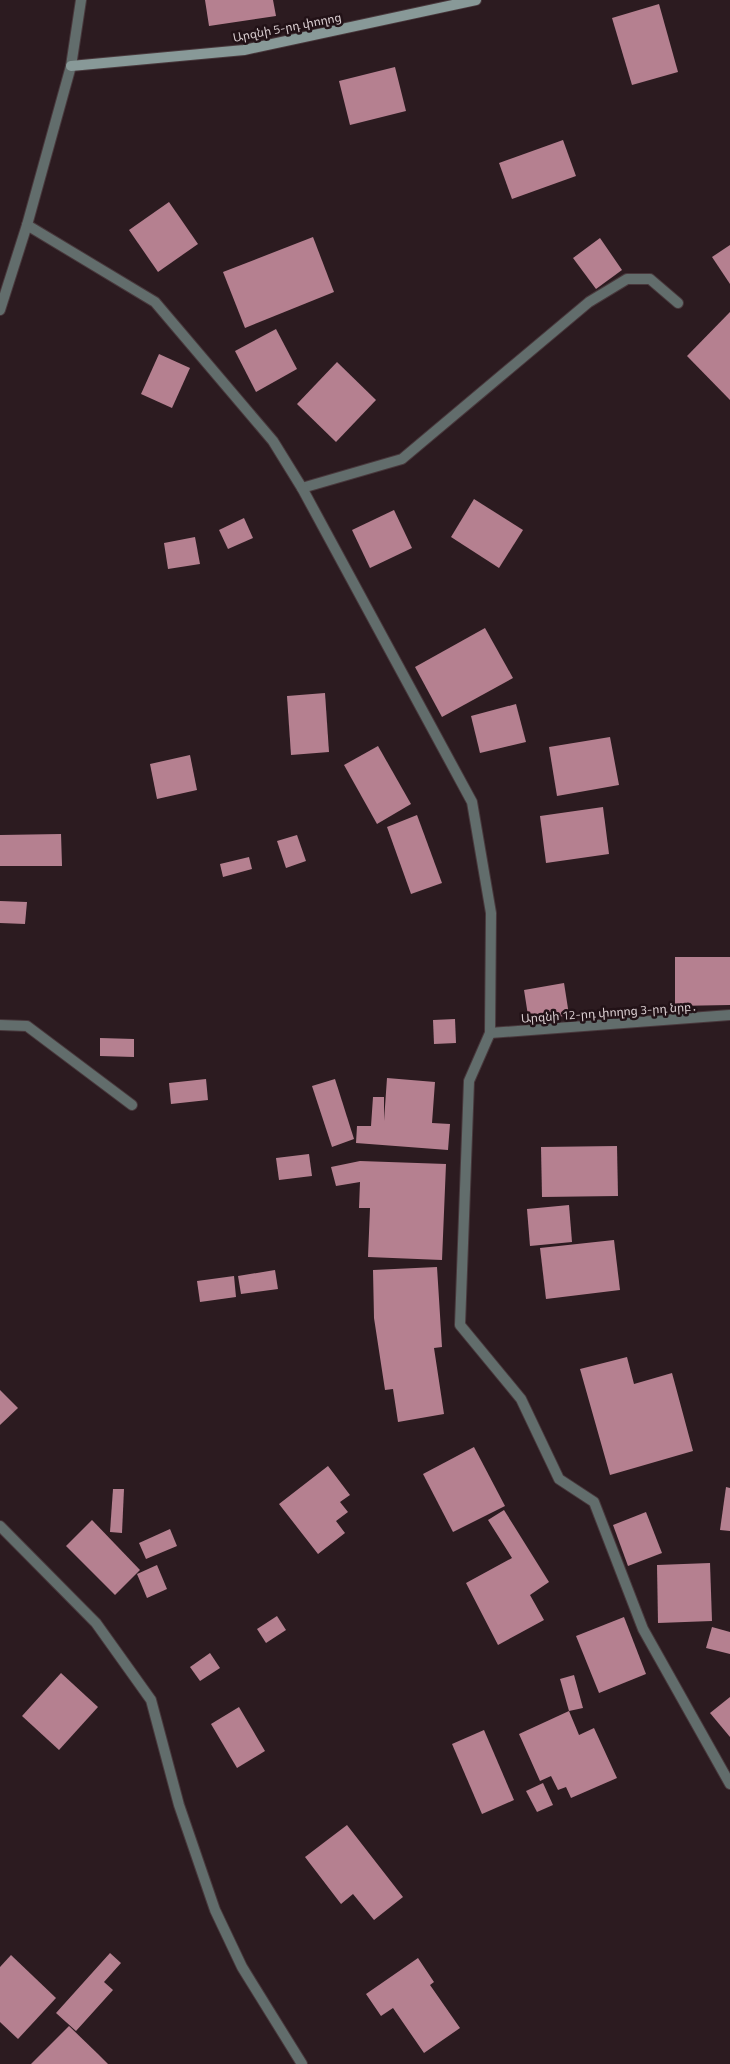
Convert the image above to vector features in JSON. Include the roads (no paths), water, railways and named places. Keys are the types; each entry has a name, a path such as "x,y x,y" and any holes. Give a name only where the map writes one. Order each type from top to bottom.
{"street":[{"path":"0,310 28,225 71,66 81,0"},
{"name":"Արզնի 5-րդ փողոց","path":"71,66 244,50 476,0"},
{"path":"28,225 155,302 273,441 302,488 472,802 491,913 490,1033 469,1081 460,1325 521,1399 559,1478 594,1502 644,1629 730,1784"},
{"path":"302,488 402,459 589,302 627,279 650,279 678,303"},
{"name":"Արզնի 12-րդ փողոց 3-րդ նրբ․","path":"490,1033 730,1016"},
{"path":"0,1025 27,1026 132,1106"},
{"path":"0,1526 96,1623 151,1700 179,1805 215,1910 242,1967 302,2064"}]}
